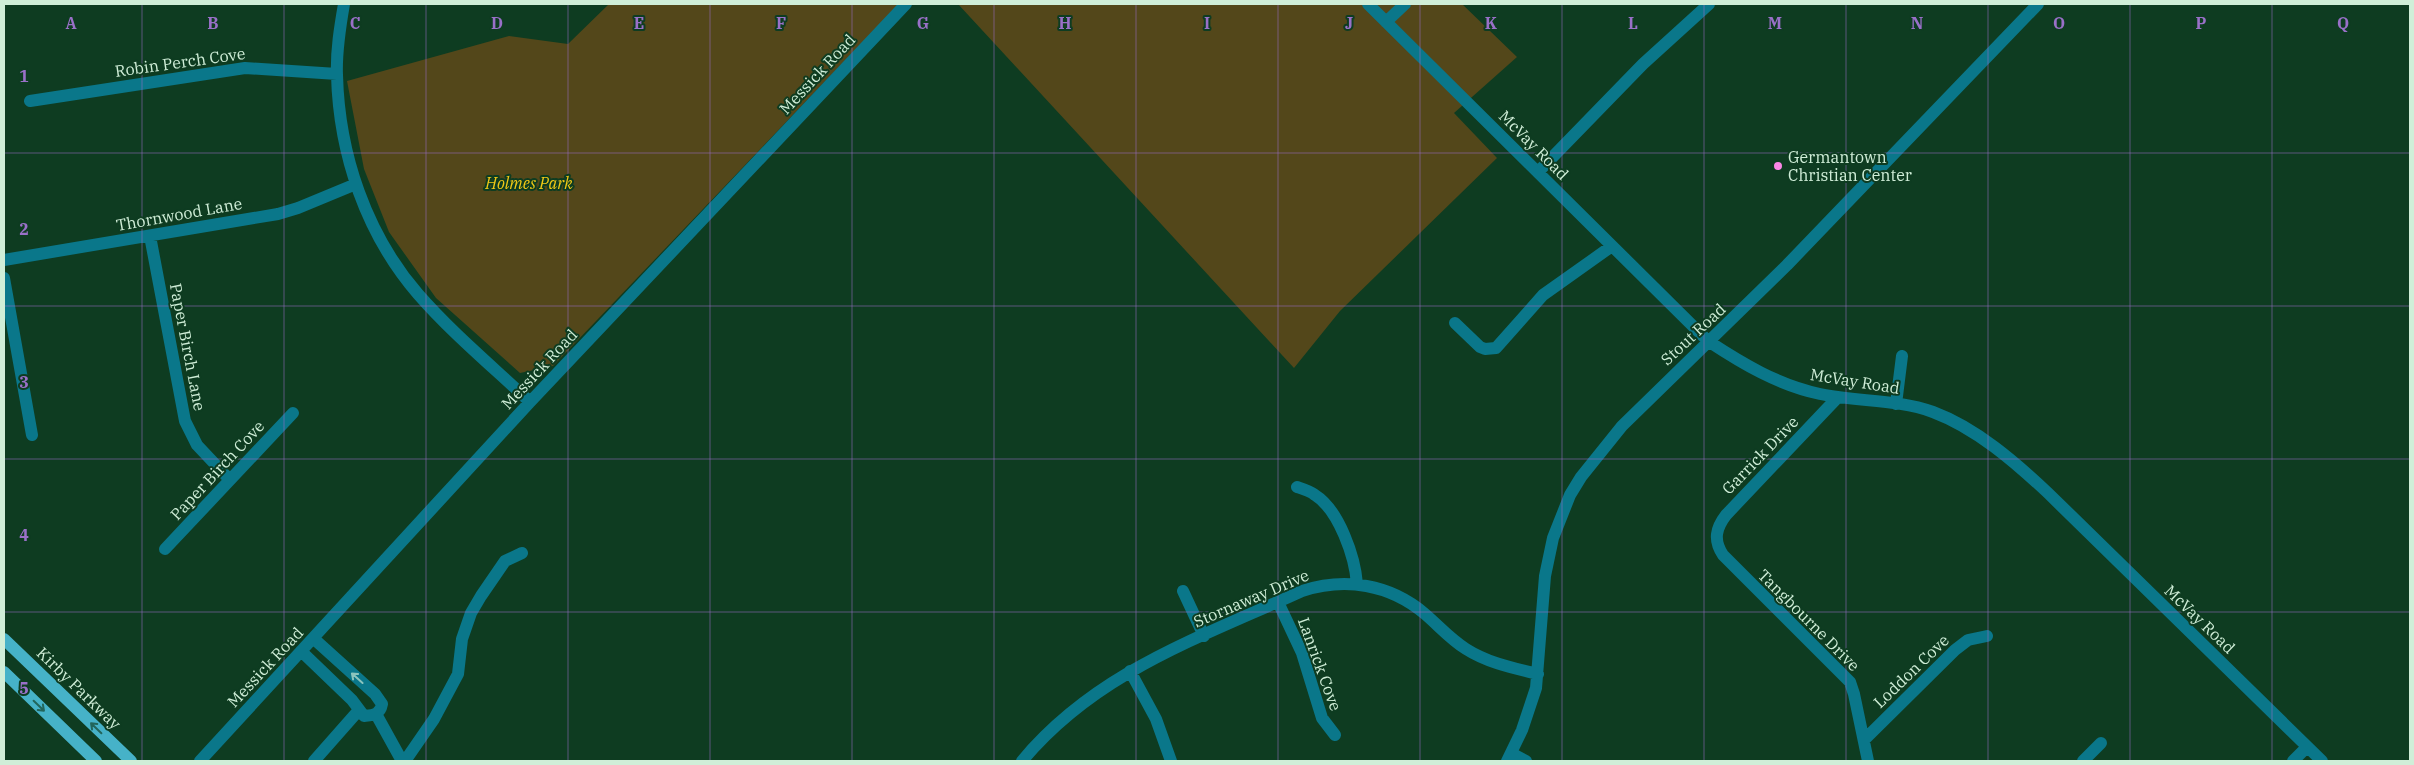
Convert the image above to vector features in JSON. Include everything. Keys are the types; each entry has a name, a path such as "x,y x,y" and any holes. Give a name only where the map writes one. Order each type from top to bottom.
{"main road":[{"name":"Kirby Parkway","path":"4,639 132,761"},
{"path":"4,672 96,761"}],"street":[{"path":"344,4 337,74 339,117 356,184 387,250 417,293 453,330 530,402"},
{"name":"Messick Road","path":"200,761 530,402 906,4"},
{"name":"McVay Road","path":"1368,4 1708,341 1775,380 1792,387 1838,397 1914,407 1945,417 1979,438 2022,469 2322,761"},
{"path":"1386,22 1405,4"},
{"path":"1538,172 1643,64 1709,4"},
{"name":"Stout Road","path":"1509,757 1531,709 1538,674 1548,560 1553,538 1570,495 1581,477 1607,442 1787,265 2038,4"},
{"name":"Robin Perch Cove","path":"30,101 227,69 262,67 337,74"},
{"name":"Thornwood Lane","path":"4,260 278,214 305,206 356,184"},
{"name":"Paper Birch Lane","path":"150,236 185,421 197,445 230,480"},
{"path":"1455,323 1480,347 1485,349 1496,348 1542,295 1612,246"},
{"path":"4,278 32,435"},
{"path":"1896,404 1902,356"},
{"name":"Garrick Drive","path":"1716,540 1716,531 1726,514 1838,397"},
{"name":"Paper Birch Cove","path":"165,549 293,413"},
{"path":"1298,487 1316,495 1335,517 1353,559 1357,584"},
{"name":"Tangbourne Drive","path":"1716,540 1723,555 1848,680 1854,694 1868,761"},
{"path":"376,714 403,761 434,719 458,674 462,639 471,613 480,596 505,561 522,553"},
{"name":"Stornaway Drive","path":"1022,761 1048,732 1072,710 1102,688 1130,671 1278,602 1315,587 1336,583 1357,584 1387,592 1404,600 1424,614 1455,642 1482,658 1507,667 1538,674"},
{"path":"1183,591 1204,636"},
{"name":"Lanrick Cove","path":"1278,602 1302,653 1322,718 1336,735"},
{"name":"Loddon Cove","path":"1864,740 1955,650 1968,640 1986,636"},
{"path":"301,651 352,700 364,716 376,714 381,710 382,704 375,694 313,638"},
{"path":"1130,671 1156,719 1171,761"},
{"path":"314,761 359,710"},
{"path":"2083,761 2101,743"},
{"path":"2294,761 2307,747"},
{"path":"1509,757 1526,761"}],"green space":[{"name":"Holmes Park","path":"609,4 899,4 553,366 520,373 436,298 389,232 364,169 347,81 509,36 568,44"},
{"path":"958,4 1462,4 1517,57 1454,113 1497,158 1340,311 1294,368"}],"place":[{"name":"Germantown Christian Center","path":"1778,166"}]}
